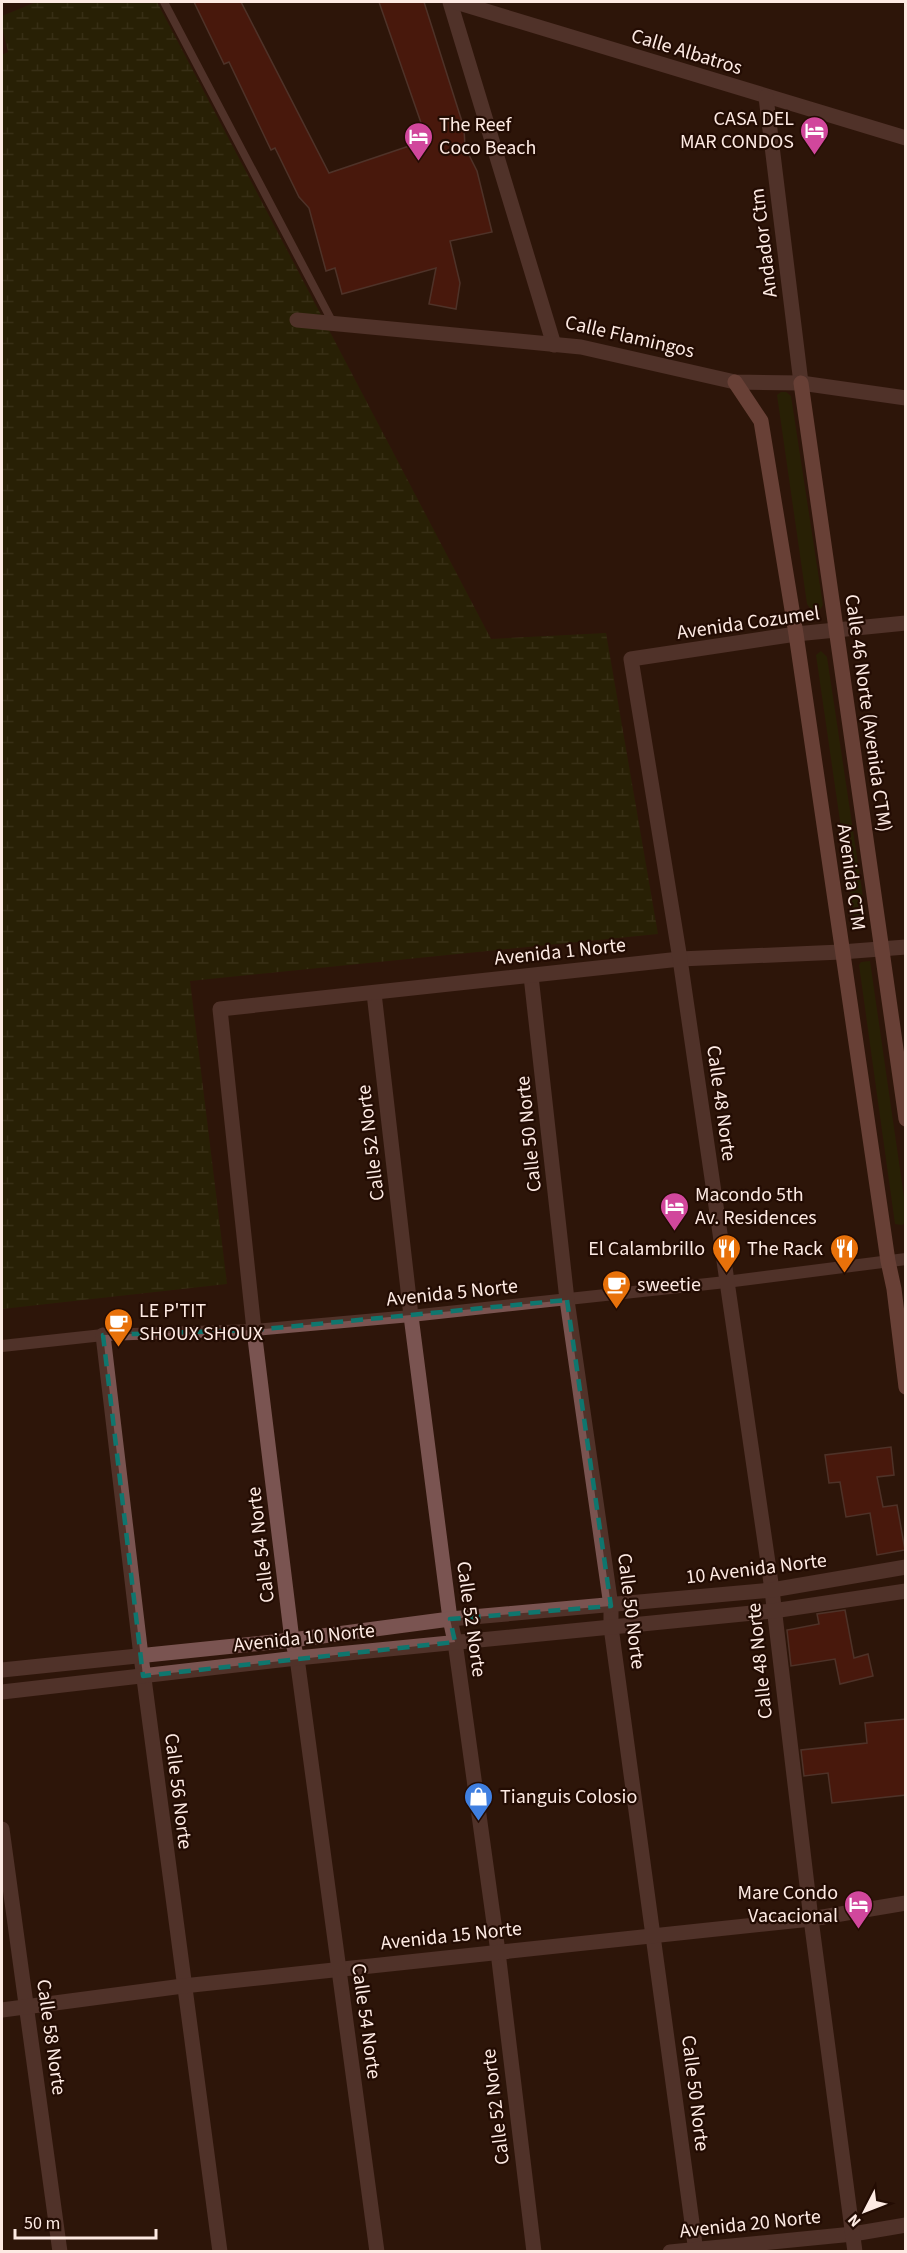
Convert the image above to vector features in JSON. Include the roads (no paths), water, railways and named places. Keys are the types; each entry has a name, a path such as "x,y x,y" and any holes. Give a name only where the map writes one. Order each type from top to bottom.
{"main road":[{"name":"Avenida CTM","path":"735,382 761,422 796,634 888,1261 900,1288 906,1386"},
{"name":"Calle 46 Norte (Avenida CTM)","path":"801,383 906,1119"}],"street":[{"name":"Calle Flamingos","path":"450,2 554,345 580,347 735,382 801,383 906,398"},
{"name":"Calle Albatros","path":"456,2 906,138"},
{"name":"Andador Ctm","path":"766,97 801,383"},
{"path":"297,320 554,345"},
{"name":"Avenida Cozumel","path":"631,659 796,634 906,623"},
{"name":"Calle 48 Norte","path":"631,659 680,959 772,1590 811,1919 855,2252"},
{"name":"Avenida 1 Norte","path":"220,1010 680,959 906,947"},
{"name":"Calle 50 Norte","path":"531,976 567,1300 611,1606 611,1627 655,1935 696,2250"},
{"name":"Calle 52 Norte","path":"374,993 411,1316 450,1619 498,1952 534,2252"},
{"name":"Calle 54 Norte","path":"220,1010 254,1330 292,1640 297,1658 377,2252"},
{"name":"Avenida 5 Norte","path":"2,1346 104,1335 254,1330 411,1316 726,1282 906,1259"},
{"name":"Calle 56 Norte","path":"104,1335 143,1676 220,2252"},
{"name":"10 Avenida Norte","path":"611,1606 772,1590 906,1567"},
{"path":"611,1627 773,1611 906,1592"},
{"name":"Avenida 10 Norte","path":"2,1670 292,1640 450,1619 611,1606"},
{"name":"Avenida 10 Norte","path":"2,1692 297,1658 611,1627"},
{"name":"Calle 58 Norte","path":"2,1829 60,2252"},
{"name":"Avenida 15 Norte","path":"2,2010 338,1968 811,1919 906,1904"},
{"name":"Avenida 20 Norte","path":"670,2252 853,2234 906,2225"}],"lane":[{"path":"164,2 333,323"}],"place":[{"name":"CASA DEL MAR CONDOS","path":"815,156"},
{"name":"The Reef Coco Beach","path":"418,162"},
{"name":"Macondo 5th Av. Residences","path":"674,1232"},
{"name":"El Calambrillo","path":"726,1274"},
{"name":"The Rack","path":"844,1274"},
{"name":"sweetie","path":"616,1310"},
{"name":"LE P'TIT SHOUX SHOUX","path":"118,1348"},
{"name":"Tianguis Colosio","path":"479,1822"},
{"name":"Mare Condo Vacacional","path":"859,1930"}]}
